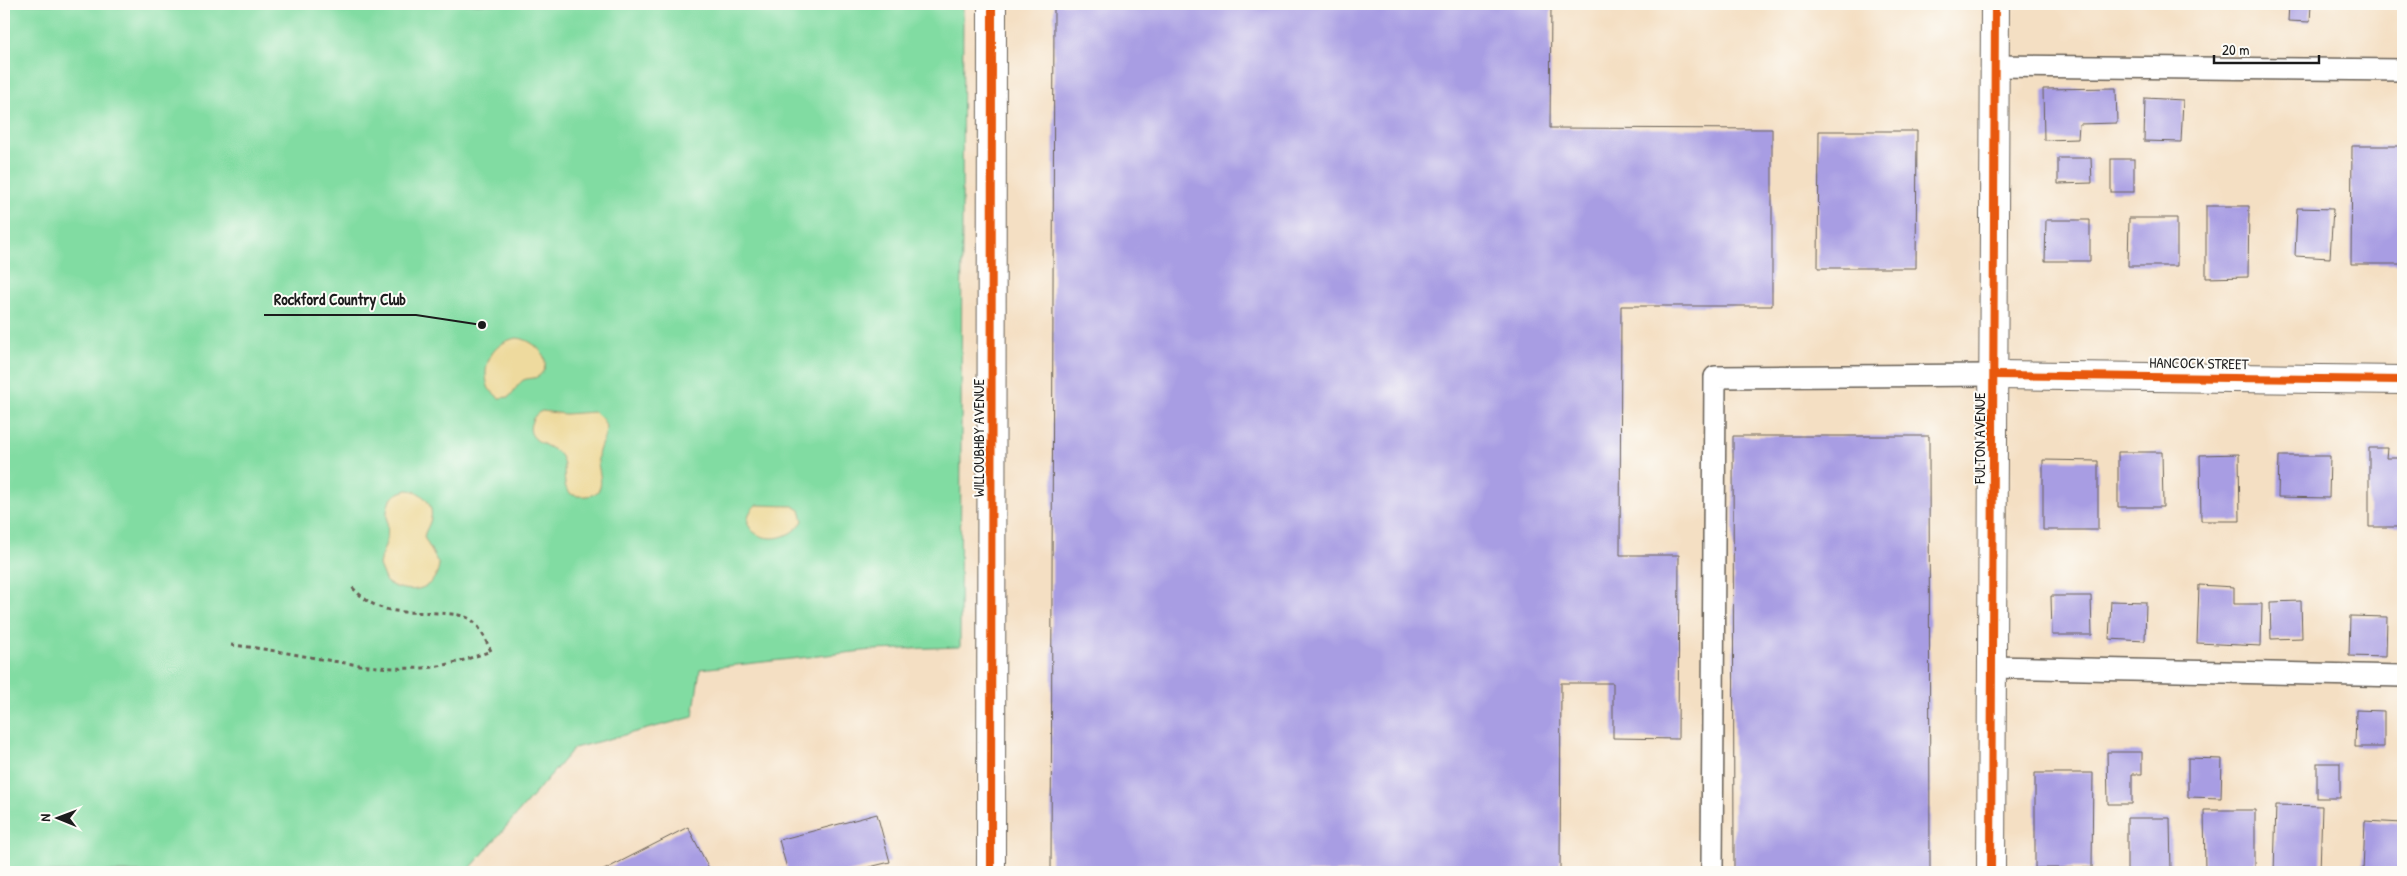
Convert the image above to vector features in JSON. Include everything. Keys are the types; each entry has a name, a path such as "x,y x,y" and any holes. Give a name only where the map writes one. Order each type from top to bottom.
{"street":[{"name":"WILLOUBHBY AVENUE","path":"991,872 992,4"},
{"name":"FULTON AVENUE","path":"1991,872 1995,4"},
{"name":"HANCOCK STREET","path":"1994,375 2403,380"}],"lane":[{"path":"1995,66 2403,70"},
{"path":"1712,872 1715,377 1994,375"},
{"path":"1992,667 2403,676"}],"path":[{"path":"232,645 274,649 345,663 384,668 422,668 461,661 491,651 478,626 470,619 457,614 393,612 373,606 351,586"}],"green space":[{"path":"4,4 963,4 960,647 872,650 700,669 693,717 574,748 467,872 4,872"}],"sand":[{"path":"516,338 535,345 540,350 544,356 544,369 538,377 522,381 509,397 499,398 489,389 486,372 487,364 500,345"},
{"path":"542,411 565,414 594,412 605,423 605,433 598,456 601,480 598,491 594,494 576,496 570,493 566,488 563,461 560,455 539,442 531,434 530,428 533,419"},
{"path":"407,490 422,495 428,503 431,513 424,537 439,565 432,581 419,589 411,590 402,589 386,582 379,565 387,539 387,510 389,503 392,498"},
{"path":"756,505 793,506 800,510 803,521 793,531 781,537 770,538 760,536 752,530 748,523 749,514"}],"building":[{"path":"1054,4 1551,4 1550,128 1772,129 1772,306 1621,306 1620,555 1679,555 1678,739 1613,738 1613,683 1561,683 1560,872 1051,872"},
{"path":"2289,4 2311,4 2310,22 2288,21"},
{"path":"2116,88 2117,123 2079,124 2078,139 2044,140 2043,89"},
{"path":"2145,98 2183,100 2181,142 2144,141"},
{"path":"1819,131 1917,131 1916,268 1818,268"},
{"path":"2352,146 2403,146 2403,264 2351,264"},
{"path":"2058,158 2091,158 2092,183 2058,184"},
{"path":"2111,159 2134,159 2134,192 2111,192"},
{"path":"2206,206 2249,206 2248,277 2206,278"},
{"path":"2297,208 2333,209 2330,258 2295,256"},
{"path":"2129,218 2177,218 2177,266 2128,266"},
{"path":"2046,220 2090,220 2090,261 2045,261"},
{"path":"1733,436 1929,436 1930,872 1734,872"},
{"path":"2369,448 2387,448 2386,458 2403,458 2403,527 2369,527"},
{"path":"2118,452 2162,452 2163,507 2118,507"},
{"path":"2239,454 2240,521 2201,521 2200,455"},
{"path":"2279,456 2330,456 2329,498 2278,497"},
{"path":"2043,460 2098,461 2098,530 2043,530"},
{"path":"2199,585 2234,587 2234,604 2262,604 2261,646 2197,643"},
{"path":"2051,596 2091,596 2092,635 2052,635"},
{"path":"2111,601 2146,602 2145,641 2109,639"},
{"path":"2301,601 2302,638 2271,639 2270,602"},
{"path":"2350,616 2387,617 2386,657 2349,656"},
{"path":"2356,710 2384,711 2384,747 2355,747"},
{"path":"2107,752 2142,752 2142,774 2132,774 2132,804 2108,804"},
{"path":"2188,758 2222,759 2221,798 2188,797"},
{"path":"2317,763 2340,763 2340,798 2317,798"},
{"path":"2035,773 2093,773 2092,868 2035,868"},
{"path":"2276,805 2322,806 2320,872 2274,872"},
{"path":"2204,810 2255,810 2255,872 2205,872"},
{"path":"877,814 890,862 849,872 788,872 779,840"},
{"path":"2127,818 2170,818 2171,872 2127,872"},
{"path":"2365,821 2403,823 2403,872 2363,872"},
{"path":"688,827 711,872 600,872"}],"cycle path":[{"path":"991,872 992,4"},
{"path":"1991,872 1995,4"},
{"path":"1994,375 2403,380"}],"place":[{"name":"Rockford Country Club","path":"482,325"}]}
